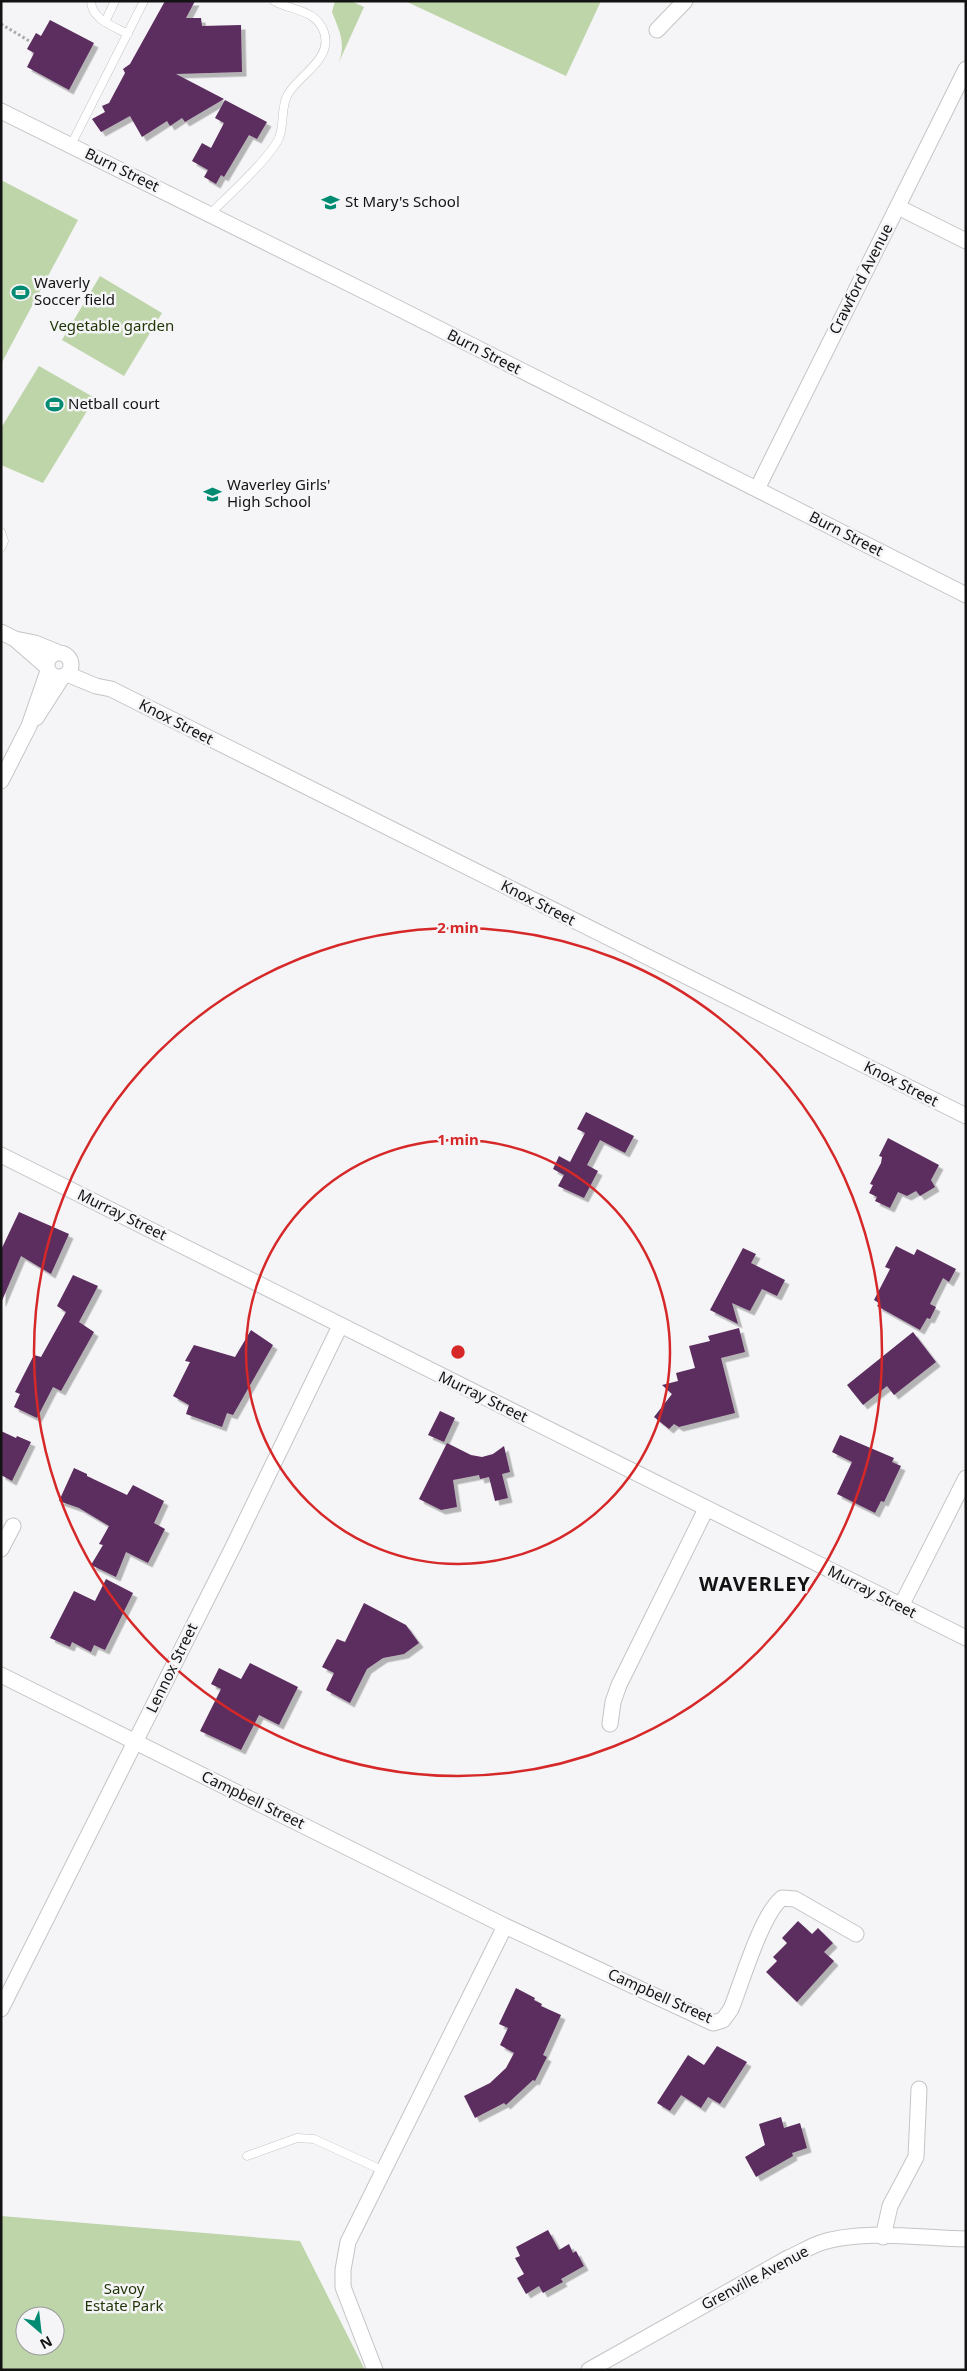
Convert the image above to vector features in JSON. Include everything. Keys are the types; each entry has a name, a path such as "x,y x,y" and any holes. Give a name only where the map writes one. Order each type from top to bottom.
{"street":[{"path":"657,30 685,1"},
{"name":"Crawford Avenue","path":"757,489 966,70"},
{"name":"Burn Street","path":"1,110 757,489 966,596"},
{"path":"898,207 966,241"},
{"path":"1,632 15,639 35,643 67,656 67,671 42,711 29,726"},
{"path":"15,639 54,676 67,671"},
{"path":"1,781 29,726 49,657 57,652"},
{"name":"Knox Street","path":"67,671 96,686 111,689 966,1116"},
{"name":"Murray Street","path":"1,1155 966,1638"},
{"name":"Lennox Street","path":"1,2009 136,1743 340,1326"},
{"path":"901,1606 966,1478"},
{"path":"610,1724 612,1702 619,1685 706,1508"},
{"path":"1,1548 13,1526"},
{"name":"Campbell Street","path":"1,1675 505,1926 714,2023 723,2020 731,2010 762,1930 776,1903 782,1898 795,1899 856,1934"},
{"path":"375,2370 343,2287 343,2270 348,2242 505,1926"},
{"path":"883,2237 890,2206 916,2157 919,2089"},
{"name":"Grenville Avenue","path":"589,2370 780,2263 820,2243 848,2238 883,2237 966,2239"}],"lane":[{"path":"91,1 94,13 105,22 128,34"},
{"path":"105,22 115,1"},
{"path":"72,145 144,1"},
{"path":"210,214 278,140 283,122 283,108 288,95 297,82 321,58 324,49 324,33 316,19 304,12 274,1"},
{"path":"1,532 4,542 1,548"},
{"path":"247,2156 297,2138 314,2139 384,2171"}],"path":[{"path":"1,24 31,42"}],"green space":[{"path":"335,1 351,1 364,7 339,62 342,42 332,12"},
{"path":"405,1 601,1 566,76"},
{"name":"Waverly Soccer field","path":"1,180 78,220 1,364"},
{"name":"Vegetable garden","path":"100,276 162,313 124,376 62,340"},
{"path":"39,366 95,398 43,483 1,465 1,428"},
{"name":"Savoy Estate Park","path":"1,2216 300,2241 365,2370 1,2370"}],"building":[{"path":"165,1 195,1 186,18 201,18 202,26 241,25 242,72 176,74 224,99 185,122 182,118 170,126 167,121 142,137 130,116 101,132 92,119 105,112 102,106 109,103 125,73 123,69 130,64"},
{"path":"50,20 94,43 69,90 27,67 34,53 27,49 36,33 41,36"},
{"path":"225,100 267,122 257,139 249,135 224,177 221,175 216,184 204,177 208,170 192,161 202,143 211,148 224,123 215,118"},
{"path":"586,1112 634,1136 625,1153 600,1140 587,1165 598,1171 584,1198 558,1186 564,1175 553,1169 559,1156 570,1162 585,1133 577,1129"},
{"path":"888,1138 939,1165 931,1180 935,1187 920,1196 916,1191 907,1196 898,1192 890,1208 875,1201 877,1197 869,1193 873,1185 870,1184 881,1163 882,1157 879,1156"},
{"path":"19,1212 69,1234 51,1274 21,1256 1,1303 1,1250"},
{"path":"896,1246 914,1255 917,1249 956,1269 949,1282 943,1278 930,1304 936,1307 930,1319 927,1318 920,1330 877,1306 879,1303 874,1300 890,1269 885,1267"},
{"path":"743,1248 756,1254 751,1263 785,1280 777,1296 762,1289 750,1311 732,1303 738,1324 710,1310"},
{"path":"73,1275 98,1286 79,1322 94,1332 61,1391 53,1387 37,1418 14,1407 20,1394 15,1392 34,1355 41,1357 66,1312 57,1306"},
{"path":"739,1328 745,1352 721,1358 735,1413 679,1427 674,1424 669,1429 654,1417 672,1394 662,1385 678,1381 676,1373 695,1368 689,1346 710,1341 708,1336"},
{"path":"251,1330 273,1345 233,1415 227,1413 222,1427 186,1414 189,1405 173,1396 190,1362 185,1361 194,1345 235,1357"},
{"path":"913,1332 936,1362 894,1395 887,1386 863,1405 847,1385"},
{"path":"440,1411 455,1418 444,1442 428,1435"},
{"path":"1,1431 31,1442 12,1481 1,1475"},
{"path":"840,1435 894,1458 892,1462 901,1466 884,1502 881,1501 875,1513 837,1494 852,1462 832,1452"},
{"path":"447,1443 471,1455 482,1457 493,1454 504,1446 510,1472 502,1474 508,1498 495,1501 489,1477 480,1479 479,1475 453,1480 457,1507 441,1510 419,1499"},
{"path":"74,1468 127,1495 133,1485 164,1501 154,1523 165,1529 148,1563 126,1552 116,1577 91,1565 103,1545 99,1544 109,1526 79,1508 59,1501"},
{"path":"106,1579 133,1593 105,1650 94,1645 91,1652 72,1642 70,1647 50,1638 74,1591 95,1601"},
{"path":"364,1603 406,1625 419,1643 404,1654 383,1658 367,1669 350,1703 326,1690 334,1673 322,1667 337,1639 345,1642"},
{"path":"250,1663 298,1687 279,1725 259,1715 241,1750 200,1731 221,1689 211,1684 219,1668 241,1679"},
{"path":"798,1921 812,1934 818,1928 833,1943 824,1952 834,1961 797,2002 766,1972 777,1961 773,1957 787,1943 782,1938"},
{"path":"516,1988 535,1998 534,2000 542,2004 541,2006 561,2015 543,2055 547,2057 535,2081 533,2080 506,2105 504,2103 475,2118 464,2096 490,2083 506,2068 514,2053 500,2045 508,2028 499,2024"},
{"path":"717,2046 747,2062 720,2104 708,2097 701,2108 681,2095 670,2111 657,2103 688,2055 704,2065"},
{"path":"781,2117 784,2128 800,2123 807,2148 792,2153 793,2156 756,2177 745,2157 765,2145 759,2124"},
{"path":"548,2230 559,2250 569,2244 573,2253 576,2251 584,2266 561,2279 563,2282 543,2293 539,2286 526,2294 517,2278 524,2274 515,2258 520,2256 516,2247"}],"place":[{"name":"St Mary's School","path":"331,202"},
{"name":"Waverly Soccer field","path":"20,292"},
{"name":"Netball court","path":"54,404"},
{"name":"Waverley Girls' High School","path":"213,494"}],"district":[{"name":"WAVERLEY","path":"755,1584"}]}
